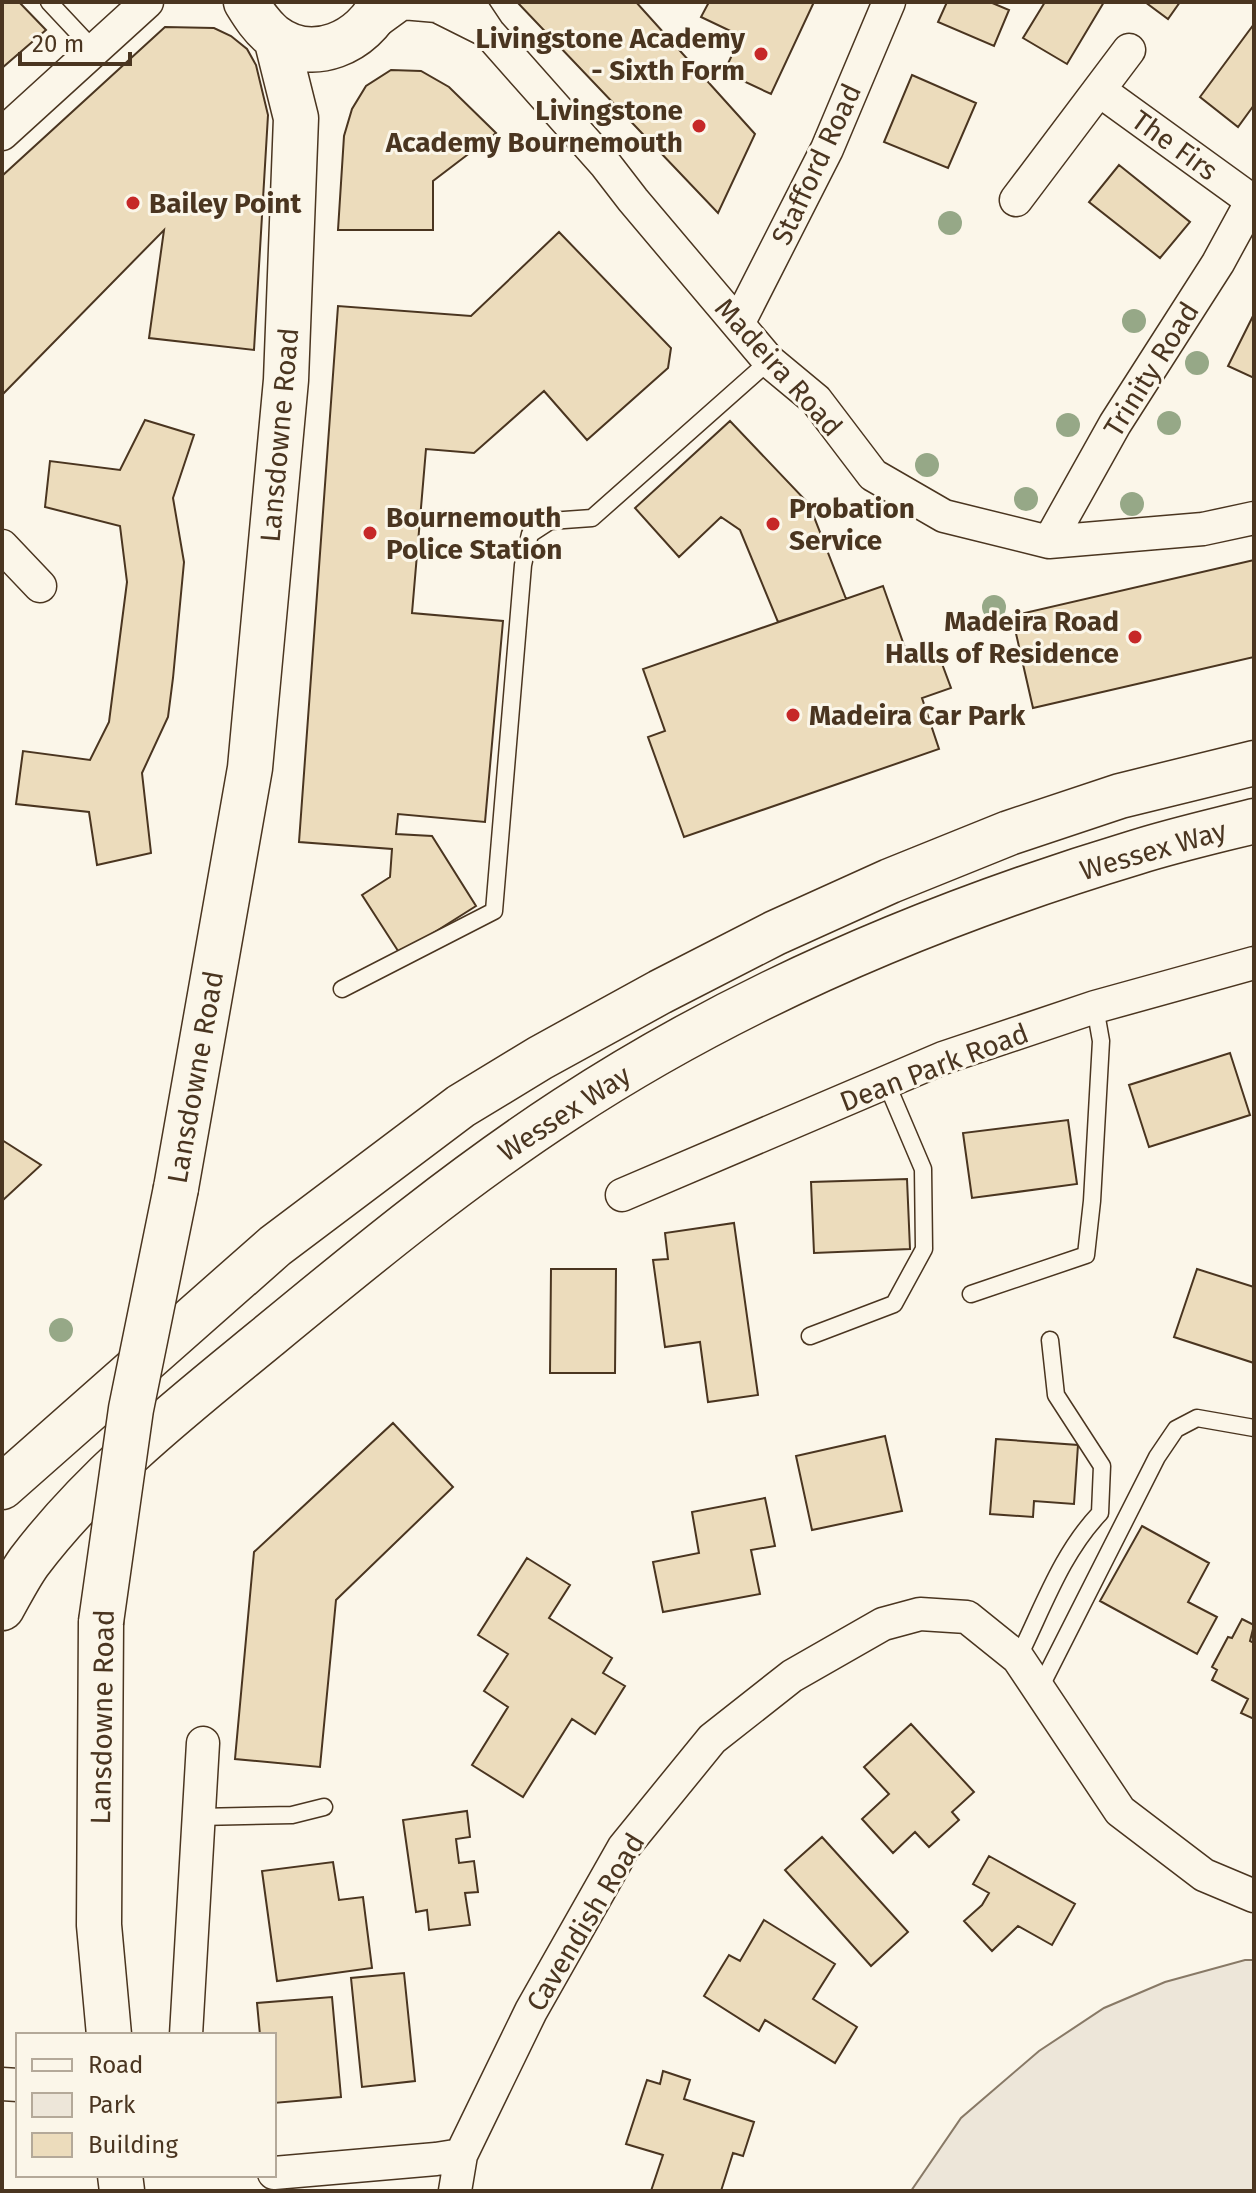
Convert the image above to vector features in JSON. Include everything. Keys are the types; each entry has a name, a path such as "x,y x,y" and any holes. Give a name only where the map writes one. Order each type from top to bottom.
{"main road":[{"path":"252,16 296,47 318,49 361,26"},
{"name":"Lansdowne Road","path":"109,2033 99,1925 101,1622 131,1409 176,1188 250,768 286,380 296,118 252,16"},
{"name":"Lansdowne Road","path":"296,118 361,26"},
{"name":"Wessex Way","path":"2,1487 275,1246 461,1106 540,1058 775,933 890,881 1009,833 1120,796 1254,763"},
{"name":"Wessex Way","path":"2,1608 27,1565 82,1499 190,1401 367,1254 461,1182 565,1109 652,1056 710,1026 815,973 937,920 1138,851 1254,821"}],"street":[{"path":"2,134 147,2"},
{"name":"Madeira Road","path":"468,2 488,32 606,165 769,361 816,400 873,475 944,516 1049,542 1203,529 1254,518"},
{"name":"Stafford Road","path":"738,324 827,149 889,2"},
{"name":"Madeira Road","path":"361,26 402,3 437,6 488,32"},
{"path":"1016,200 1129,50"},
{"name":"The Firs","path":"1099,90 1252,198"},
{"name":"Trinity Road","path":"1049,542 1115,424 1218,263 1252,198"},
{"path":"2,546 40,586"},
{"name":"Dean Park Road","path":"622,1195 943,1058 1095,1007 1254,963"},
{"name":"Cavendish Road","path":"455,2191 461,2155 531,2011 624,1847 712,1739 792,1676 883,1624 920,1614 967,1617 1018,1658 1120,1811 1204,1875 1254,1896"},
{"path":"186,2033 203,1743"},
{"path":"276,2173 461,2155"}],"lane":[{"path":"49,2 94,50"},
{"path":"342,989 494,911 523,565 530,534 550,521 592,518 769,361"},
{"path":"971,1294 1086,1255 1101,1041 1095,1007"},
{"path":"810,1336 894,1304 924,1249 923,1169 886,1082"},
{"path":"1018,1658 1062,1562 1086,1527 1100,1513 1102,1466 1056,1395 1050,1340"},
{"path":"1039,1690 1157,1457 1176,1429 1197,1418 1254,1428"},
{"path":"198,1817 292,1815 324,1807"}],"green space":[{"path":"1254,1960 1254,2191 911,2191 961,2118 1039,2051 1104,2008 1165,1982"}],"building":[{"path":"2,2 19,2 46,30 2,68"},
{"path":"517,2 636,2 755,134 718,213"},
{"name":"Livingstone Academy - Sixth Form","path":"709,2 814,2 771,94 724,72 741,36 701,17"},
{"path":"947,2 990,2 1009,10 994,46 938,22"},
{"path":"1045,2 1104,2 1067,64 1023,38"},
{"path":"1145,2 1180,2 1168,19"},
{"path":"1254,24 1254,105 1238,127 1200,97"},
{"name":"Bailey Point","path":"165,27 214,28 247,49 256,65 268,115 254,350 149,338 164,230 2,395 2,176"},
{"path":"391,70 421,71 449,87 496,133 433,181 433,230 338,230 344,136 352,109 366,86"},
{"path":"391,70 421,71 449,87 496,133 433,181 433,230 338,230 344,136 352,109 366,86"},
{"path":"912,75 976,103 948,168 884,142"},
{"path":"1119,165 1190,222 1160,258 1089,202"},
{"name":"Bournemouth Police Station","path":"559,232 671,348 668,368 587,440 544,391 474,453 426,449 412,613 503,621 485,822 398,814 396,834 432,836 476,906 400,954 362,895 390,877 392,849 299,842 338,306 471,316"},
{"path":"1254,314 1254,378 1228,366"},
{"path":"145,420 194,435 173,498 184,562 173,678 168,717 142,773 151,853 97,865 89,812 16,804 23,751 90,760 109,722 127,582 120,526 45,507 50,461 120,470"},
{"name":"Probation Service","path":"730,421 809,504 846,599 778,622 740,530 721,517 679,557 635,508"},
{"name":"Madeira Road Halls of Residence","path":"1254,560 1254,657 1033,708 1012,616"},
{"name":"Madeira Road Halls of Residence","path":"1254,560 1254,657 1033,708 1012,616"},
{"name":"Madeira Car Park","path":"883,586 910,662 938,653 951,688 922,698 939,749 684,837 648,737 665,731 643,669"},
{"path":"1230,1053 1250,1115 1149,1147 1129,1085"},
{"path":"1068,1120 1077,1184 972,1198 963,1133"},
{"path":"2,1140 41,1165 2,1201"},
{"path":"907,1179 910,1249 814,1253 811,1182"},
{"path":"734,1223 758,1395 708,1402 700,1342 665,1347 653,1260 668,1259 665,1233"},
{"path":"551,1269 616,1269 615,1373 550,1373"},
{"path":"1197,1269 1254,1287 1254,1363 1174,1337"},
{"path":"393,1423 453,1487 336,1600 320,1767 235,1759 254,1552"},
{"path":"885,1436 902,1511 812,1530 796,1456"},
{"path":"996,1439 1078,1445 1074,1504 1034,1501 1033,1517 990,1514"},
{"path":"765,1498 775,1546 751,1550 760,1594 663,1612 653,1562 699,1553 692,1512"},
{"path":"1142,1526 1209,1563 1188,1602 1217,1617 1197,1654 1100,1601"},
{"path":"527,1558 570,1585 549,1618 612,1658 603,1673 625,1686 595,1734 572,1719 523,1797 472,1765 508,1707 484,1691 508,1654 478,1635"},
{"path":"1242,1619 1254,1625 1250,1641 1254,1643 1254,1719 1241,1713 1248,1699 1212,1680 1217,1670 1212,1667"},
{"path":"911,1724 974,1792 952,1812 959,1820 929,1847 915,1832 893,1853 862,1819 889,1794 864,1767"},
{"path":"467,1811 470,1837 456,1839 459,1863 474,1861 478,1892 465,1893 470,1925 429,1930 427,1910 416,1912 403,1820"},
{"path":"822,1837 908,1932 871,1966 785,1870"},
{"path":"989,1856 1075,1904 1052,1945 1018,1926 992,1951 964,1921 982,1905 989,1893 973,1884"},
{"path":"333,1862 339,1900 363,1897 372,1968 277,1981 262,1871"},
{"path":"764,1920 835,1964 813,1999 857,2027 835,2063 765,2020 759,2031 704,1996 729,1955 740,1961"},
{"path":"404,1973 415,2081 362,2087 351,1978"},
{"path":"332,1997 341,2097 276,2103 276,2033 260,2033 257,2003"},
{"path":"663,2071 690,2080 684,2099 754,2122 743,2156 733,2153 721,2191 651,2191 663,2155 626,2144 647,2080 660,2084"}],"place":[{"name":"Livingstone Academy - Sixth Form","path":"761,54"},
{"name":"Livingstone Academy Bournemouth","path":"699,126"},
{"name":"Bailey Point","path":"133,203"},
{"name":"Probation Service","path":"773,524"},
{"name":"Bournemouth Police Station","path":"370,533"},
{"name":"Madeira Road Halls of Residence","path":"1135,637"},
{"name":"Madeira Car Park","path":"793,715"}]}
